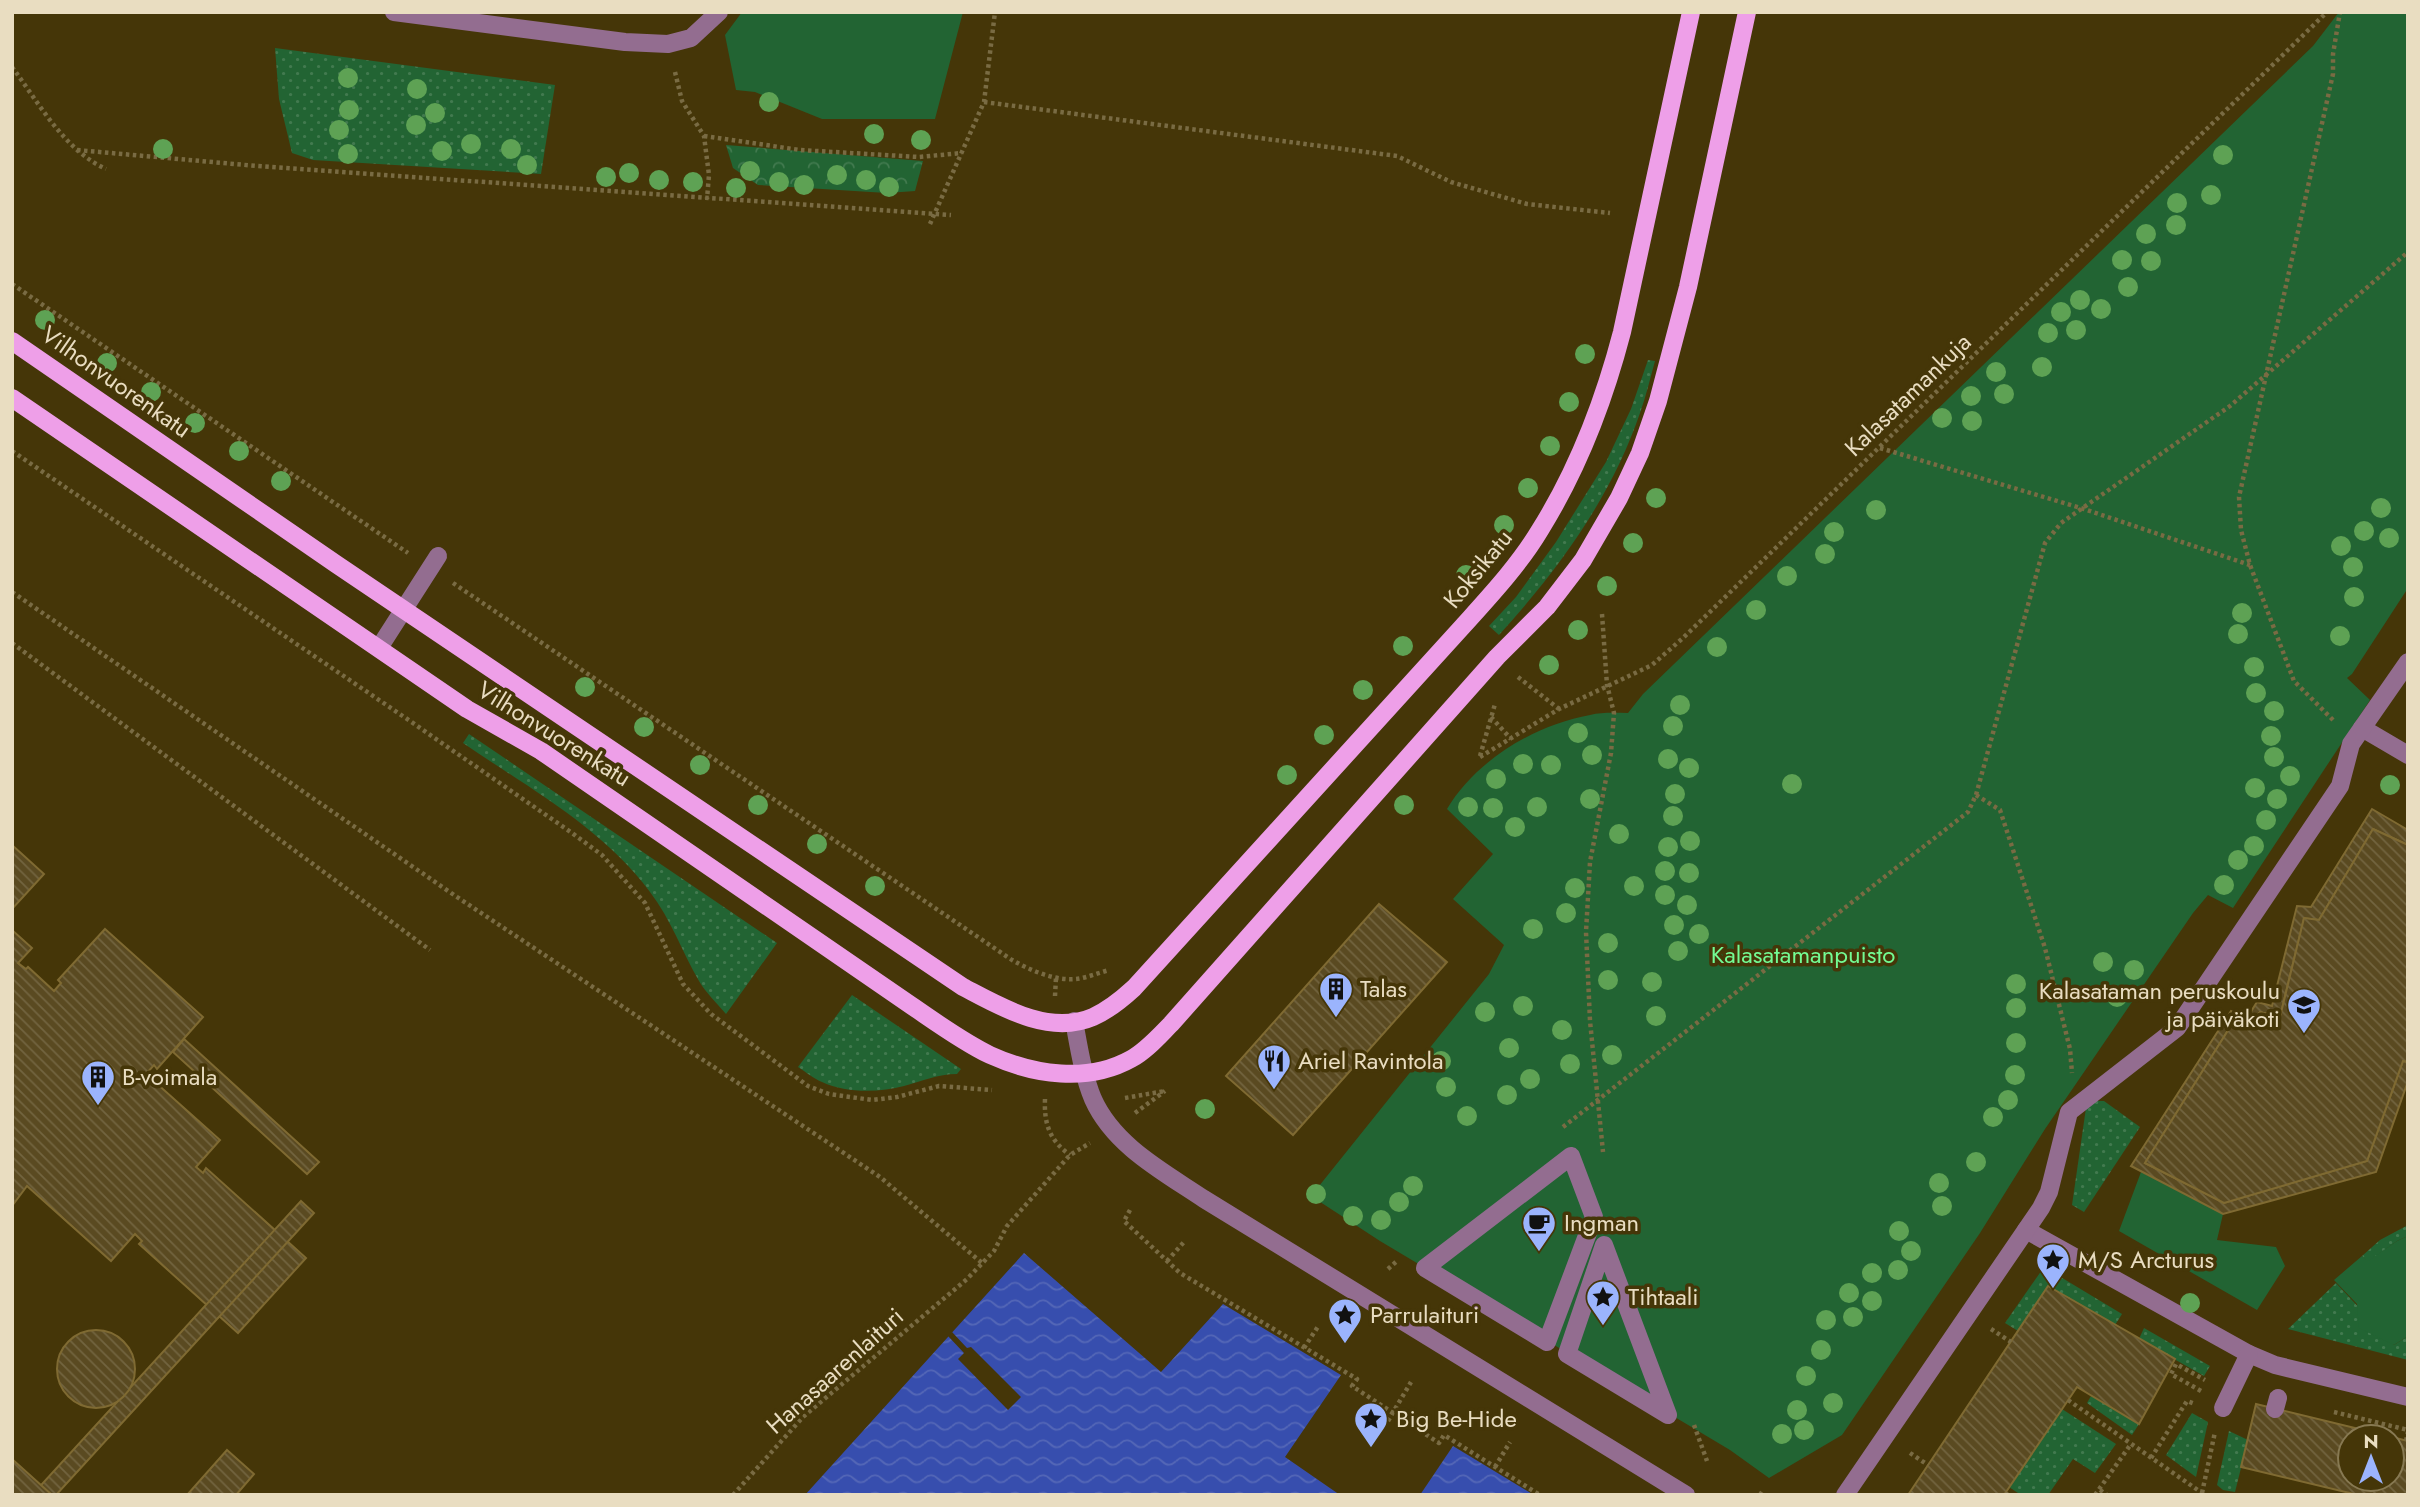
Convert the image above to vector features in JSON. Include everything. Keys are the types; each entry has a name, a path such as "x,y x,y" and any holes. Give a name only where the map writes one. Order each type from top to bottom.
{"main road":[{"name":"Koksikatu","path":"1074,1021 1098,1015 1134,988 1463,626 1504,579 1540,531 1588,436 1609,383 1692,12"},
{"path":"1084,1074 1109,1070 1133,1058 1171,1024 1497,657 1547,607 1583,560 1619,498 1640,453 1658,401 1698,248 1747,12"},
{"name":"Vilhonvuorenkatu","path":"12,341 404,610 963,987 1020,1015 1040,1021 1074,1021"},
{"name":"Vilhonvuorenkatu","path":"12,398 467,709 541,751 965,1041 990,1055 1031,1069 1084,1074"}],"street":[{"path":"394,12 625,42 668,44 691,38 719,12"},
{"path":"379,648 434,562"},
{"path":"1845,1495 2026,1230 2049,1192 2068,1112 2177,1028 2340,786 2351,744 2408,662"},
{"path":"2360,731 2408,755"},
{"path":"1074,1021 1084,1074 1094,1102 1112,1129 1142,1157 1204,1199 1686,1495"},
{"path":"1571,1156 1594,1217 1548,1342 1425,1268 1571,1156"},
{"path":"2026,1230 2249,1354 2275,1365 2408,1397"},
{"path":"1604,1245 1638,1337 1668,1415 1567,1354 1604,1245"},
{"path":"2215,1409 2249,1354"}],"path":[{"path":"930,224 984,102 995,12"},
{"name":"Kalasatamankuja","path":"1480,757 1559,709 1652,665 1683,638 2327,12"},
{"path":"2340,12 2333,54 2333,74 2263,379 2239,497 2241,530 2250,565 2294,681 2336,723 2360,731"},
{"path":"668,44 682,101 704,136 709,175 707,199"},
{"path":"12,67 60,133 88,160 106,169"},
{"path":"984,102 1397,156 1451,182 1527,204 1610,214"},
{"path":"704,136 800,150 919,157 962,153"},
{"path":"77,150 707,199 951,215"},
{"path":"1553,1135 1968,813 1976,795 2045,543 2062,523 2230,406 2408,252"},
{"path":"12,284 434,562 981,940 1028,969 1056,977"},
{"path":"1879,448 2084,509 2250,565"},
{"path":"12,451 367,691 602,855 645,903 683,984 711,1014 808,1086 850,1099 872,1100 897,1097 939,1086 996,1091"},
{"path":"12,592 457,897 880,1177 982,1263"},
{"path":"1596,1100 1586,932 1590,862 1611,753 1614,713 1607,685 1602,614"},
{"path":"12,643 430,950"},
{"path":"1514,674 1559,709"},
{"path":"1976,795 2000,810 2045,948 2070,1049 2074,1087 2068,1112"},
{"name":"Hanasaarenlaituri","path":"733,1495 803,1417 967,1279 994,1251 1007,1226 1070,1155 1050,1136 1045,1103"},
{"path":"1130,1210 1124,1221 1180,1273 1357,1379 1352,1386 1439,1443 1444,1435 1540,1495"},
{"path":"1167,1261 1184,1242"},
{"path":"1388,1269 1404,1255"},
{"path":"1304,1348 1319,1325"},
{"path":"1991,1329 2011,1342"},
{"path":"2195,1404 2202,1391 2171,1374 2176,1364 2202,1378"},
{"path":"1388,1421 1411,1382"},
{"path":"2068,1400 2204,1494 2215,1429"},
{"path":"2151,1458 2187,1401 2215,1409"},
{"path":"2330,1411 2408,1431 2406,1441"},
{"path":"1494,1466 1510,1442"},
{"path":"2107,1495 2097,1492 2131,1444"},
{"path":"1910,1453 1928,1465"}],"green space":[{"path":"742,12 963,12 935,119 822,119 755,92 736,90 725,35"},
{"name":"Kalasatamanpuisto","path":"2339,12 2408,12 2408,588 2347,678 2370,700 2233,908 2208,895 2193,913 2045,1129 1980,1233 1842,1435 1769,1478 1730,1450 1380,1241 1311,1196 1489,974 1504,945 1453,899 1493,854 1447,809 1459,791 1490,760 1528,736 1590,715 1628,713 1643,694 2313,46"},
{"path":"275,48 555,85 541,174 313,160 292,153 279,99"},
{"path":"726,145 923,161 915,191 887,193 758,185 733,168"},
{"path":"1648,360 1655,361 1644,400 1614,474 1581,532 1562,559 1499,635 1489,626 1516,597 1556,542 1606,462 1631,409"},
{"path":"469,734 777,943 726,1014 702,985 664,913 631,869 587,828 563,810 463,743"},
{"path":"852,995 961,1069 957,1074 936,1076 894,1088 862,1091 831,1086 798,1067"},
{"path":"2095,1101 2104,1101 2140,1127 2084,1212 2072,1205 2086,1108"},
{"path":"2141,1172 2223,1214 2217,1240 2276,1247 2285,1266 2257,1310 2119,1231"},
{"path":"2408,1225 2408,1236 2368,1262 2362,1256 2380,1240"},
{"path":"2408,1236 2408,1336 2394,1345 2359,1328 2357,1304 2334,1280 2362,1256 2368,1261"},
{"path":"2044,1267 2122,1314 2115,1325 2018,1331 2005,1323"},
{"path":"2336,1283 2394,1345 2408,1336 2408,1360 2288,1329"},
{"path":"2144,1328 2210,1366 2204,1376 2139,1339"},
{"path":"2091,1396 2139,1424 2132,1435 2087,1403"},
{"path":"2062,1409 2116,1444 2095,1473 2073,1459 2048,1495 2021,1495 2009,1487"},
{"path":"2192,1413 2208,1422 2196,1477 2166,1455"},
{"path":"2229,1431 2248,1440 2235,1492 2223,1490 2217,1485"}],"water":[{"path":"1024,1253 1161,1372 1223,1304 1341,1375 1285,1457 1340,1495 805,1495"},
{"path":"1453,1446 1534,1495 1420,1495"}],"pier":[{"path":"952,1332 967,1348 971,1347 1021,1397 1008,1410 958,1359 964,1353 948,1336"}],"building":[{"path":"2372,809 2408,830 2408,845 2373,829 2319,920 2304,918 2280,1017 2260,1012 2246,1029 2232,1024 2145,1163 2224,1203 2367,1161 2403,1061 2408,1062 2408,1081 2376,1172 2223,1214 2131,1166 2231,1011 2247,1018 2257,1002 2272,1006 2297,906 2311,907"},
{"path":"2373,829 2408,845 2408,1062 2403,1061 2367,1161 2224,1203 2145,1163 2232,1024 2246,1029 2260,1012 2280,1017 2304,918 2319,920"},
{"path":"12,845 44,874 12,909"},
{"name":"Talas","path":"1379,904 1447,962 1293,1135 1226,1076"},
{"name":"B-voimala","path":"105,929 203,1017 157,1069 154,1065 146,1074 220,1140 196,1167 203,1173 206,1168 306,1258 238,1333 139,1244 142,1241 135,1234 111,1261 27,1186 12,1206 12,930 32,948 18,963 26,969 28,967 54,991 61,983 58,980"},
{"path":"184,1039 319,1162 307,1174 173,1052"},
{"path":"301,1201 314,1213 56,1495 32,1495"},
{"path":"2048,1286 2175,1359 2139,1424 2077,1387 2004,1495 1908,1495"},
{"path":"96,1330 111,1333 124,1341 132,1354 135,1369 132,1384 124,1397 111,1405 96,1408 81,1405 68,1397 60,1384 57,1369 60,1354 68,1341 81,1333"},
{"path":"2256,1404 2336,1423 2336,1490 2241,1467"},
{"path":"2408,1441 2408,1495 2350,1493 2406,1493"},
{"path":"227,1450 254,1474 236,1495 187,1495"},
{"path":"12,1459 52,1495 12,1495"}],"place":[{"name":"Talas","path":"1336,1019"},
{"name":"Kalasataman peruskoulu ja päiväkoti","path":"2304,1035"},
{"name":"Ariel Ravintola","path":"1274,1091"},
{"name":"B-voimala","path":"98,1107"},
{"name":"Ingman","path":"1539,1253"},
{"name":"M/S Arcturus","path":"2053,1290"},
{"name":"Tihtaali","path":"1603,1327"},
{"name":"Parrulaituri","path":"1345,1345"},
{"name":"Big Be-Hide","path":"1371,1449"}]}
